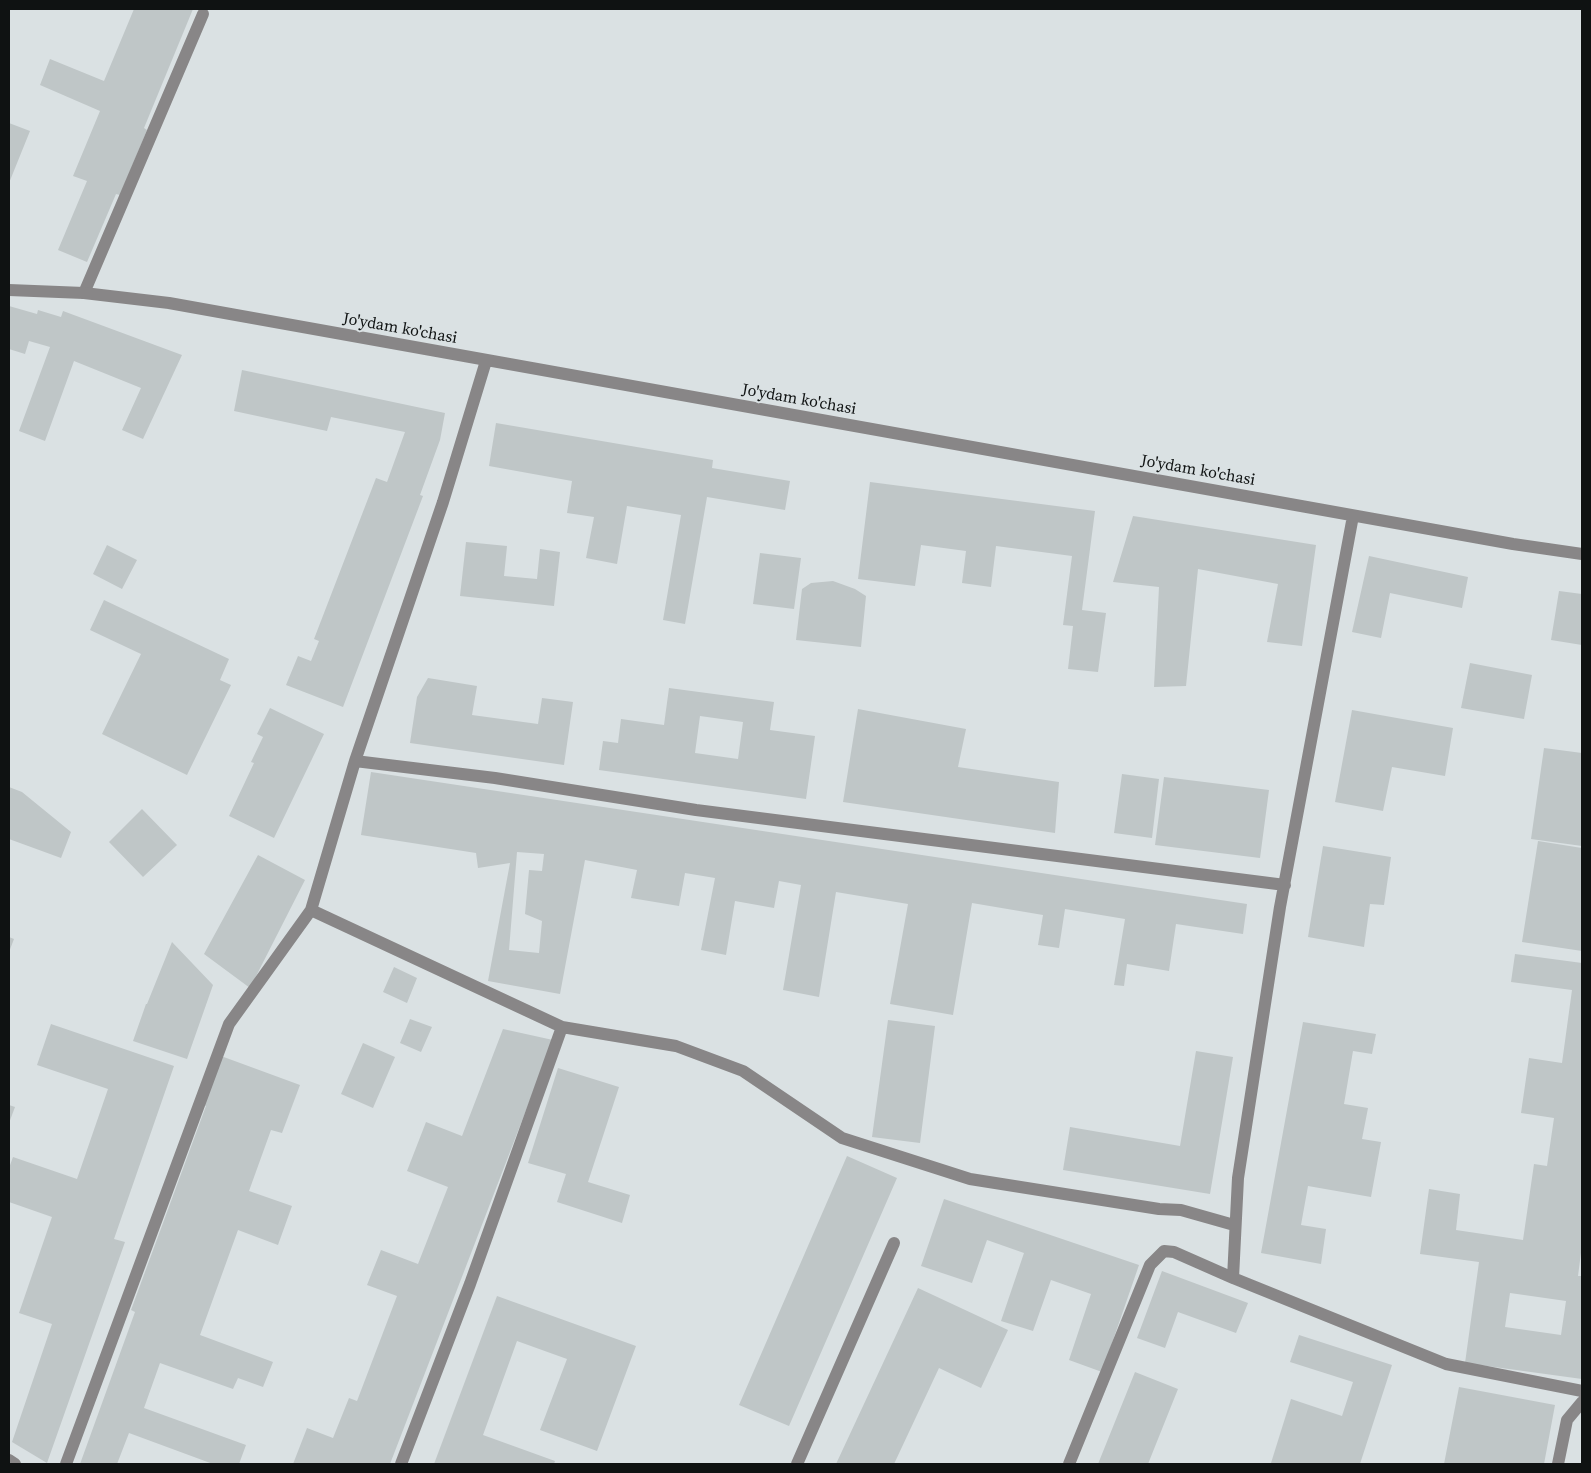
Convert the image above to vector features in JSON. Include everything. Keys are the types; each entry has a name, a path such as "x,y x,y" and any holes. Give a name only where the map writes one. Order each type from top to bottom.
{"street":[{"path":"84,293 203,14"},
{"name":"Jo'ydam ko'chasi","path":"9,290 84,293 169,303 1353,516 1582,554"},
{"path":"66,1464 229,1024 311,910 354,762 443,502 486,361"},
{"path":"1233,1278 1234,1225 1238,1178 1285,885 1353,516"},
{"path":"354,762 495,778 696,810 1285,885"},
{"path":"311,910 562,1027 676,1046 743,1071 842,1138 970,1180 1159,1209 1181,1210 1234,1225"},
{"path":"401,1464 473,1274 562,1027"},
{"path":"797,1464 894,1243"},
{"path":"1070,1464 1150,1265 1164,1251 1174,1252 1233,1278 1446,1364 1582,1391"},
{"path":"1558,1464 1567,1420 1582,1402"},
{"path":"9,1460 15,1464"}],"building":[{"path":"134,9 193,9 144,128 147,130 120,195 116,194 87,262 58,250 87,181 73,176 100,111 40,85 50,59 104,81"},
{"path":"9,123 30,131 9,183"},
{"path":"9,306 37,314 38,310 61,317 63,311 182,355 143,439 122,430 141,388 74,361 45,441 19,431 50,347 29,341 25,354 9,349"},
{"path":"242,370 445,413 440,440 420,495 423,496 343,707 286,685 298,656 311,661 319,641 314,639 376,478 387,482 405,432 331,417 327,431 234,411"},
{"path":"496,423 713,460 712,468 790,481 785,510 707,497 685,624 663,620 681,515 627,506 617,564 586,558 594,517 567,513 572,481 489,466"},
{"path":"870,482 1095,511 1082,610 1106,613 1098,672 1068,669 1073,626 1063,625 1072,556 996,546 991,587 962,583 966,551 921,545 915,586 858,579"},
{"path":"1133,516 1316,545 1302,646 1267,642 1278,584 1198,569 1186,686 1154,687 1159,587 1113,582"},
{"path":"466,542 507,546 504,576 537,579 540,549 560,552 554,606 460,596"},
{"path":"107,545 137,560 122,589 93,574"},
{"path":"760,553 801,558 794,609 753,604"},
{"path":"1369,556 1468,577 1462,608 1390,593 1381,638 1352,632"},
{"path":"833,581 855,589 866,596 861,647 796,640 802,589 811,583"},
{"path":"1559,591 1582,594 1582,645 1551,640"},
{"path":"104,600 229,659 220,680 231,685 187,775 102,734 141,654 90,630"},
{"path":"1470,663 1532,675 1524,719 1461,708"},
{"path":"428,678 477,686 472,715 538,724 542,698 573,702 564,765 410,743 417,697"},
{"path":"669,688 774,702 770,730 815,736 806,799 599,770 603,741 618,743 621,719 664,725","holes":["700,716 743,722 738,759 695,753"]},
{"path":"270,708 324,734 274,838 229,816 254,763 251,762 263,737 257,734"},
{"path":"858,709 966,729 958,767 1059,782 1055,833 843,802"},
{"path":"1352,710 1453,728 1445,776 1392,767 1383,811 1335,802"},
{"path":"1544,748 1582,753 1582,846 1531,839"},
{"path":"371,772 1247,904 1243,934 1176,924 1169,971 1127,964 1124,986 1114,985 1125,919 1065,909 1059,948 1038,945 1043,915 972,903 953,1015 890,1004 908,904 836,892 819,997 783,990 801,885 779,881 774,908 735,901 726,955 701,950 715,878 685,873 679,906 631,898 637,870 585,860 560,994 488,981 510,863 478,868 476,853 361,835","holes":["517,852 544,854 542,871 529,870 525,914 542,921 539,953 509,950"]},
{"path":"1122,774 1159,779 1152,838 1114,833"},
{"path":"1164,777 1269,790 1260,858 1155,845"},
{"path":"9,787 22,792 71,832 61,858 9,839"},
{"path":"142,809 177,845 143,877 109,842"},
{"path":"1538,841 1582,848 1582,951 1522,942"},
{"path":"1323,846 1391,857 1384,905 1370,904 1364,947 1308,937"},
{"path":"258,855 305,880 250,988 204,954"},
{"path":"9,937 14,939 9,952"},
{"path":"172,942 213,985 187,1059 133,1041"},
{"path":"1515,954 1582,963 1582,1245 1578,1276 1582,1276 1582,1379 1465,1363 1479,1262 1420,1254 1429,1189 1460,1194 1456,1230 1523,1240 1534,1164 1547,1166 1554,1118 1521,1113 1529,1058 1562,1063 1572,990 1511,982","holes":["1510,1293 1566,1301 1561,1335 1505,1327"]},
{"path":"394,967 417,978 407,1003 383,992"},
{"path":"410,1019 432,1027 421,1052 400,1043"},
{"path":"888,1020 935,1026 920,1143 872,1137"},
{"path":"1303,1022 1376,1034 1372,1054 1353,1051 1344,1104 1368,1108 1362,1139 1381,1142 1371,1197 1308,1186 1301,1225 1326,1229 1321,1264 1261,1253"},
{"path":"51,1024 174,1066 114,1239 125,1242 47,1463 12,1442 52,1324 19,1313 52,1217 9,1202 9,1168 13,1157 77,1179 108,1089 37,1065"},
{"path":"503,1029 553,1040 390,1464 293,1464 307,1428 333,1438 349,1398 357,1401 397,1296 367,1285 381,1250 418,1264 448,1187 407,1171 426,1122 462,1136"},
{"path":"363,1043 395,1057 373,1108 341,1094"},
{"path":"1196,1051 1233,1057 1210,1194 1063,1170 1070,1127 1180,1146"},
{"path":"221,1056 300,1085 282,1133 271,1130 249,1191 292,1206 278,1245 238,1230 200,1335 273,1362 263,1387 238,1378 233,1389 160,1363 144,1408 246,1445 239,1464 213,1464 129,1433 117,1464 80,1464 135,1312 131,1310 206,1106 203,1105"},
{"path":"558,1068 619,1087 588,1182 630,1195 622,1223 557,1202 566,1174 528,1163"},
{"path":"9,1105 15,1107 9,1123"},
{"path":"847,1156 897,1178 789,1426 739,1405"},
{"path":"944,1199 1139,1265 1102,1372 1069,1360 1091,1294 1051,1280 1033,1331 1001,1321 1024,1253 987,1240 972,1283 921,1266"},
{"path":"1162,1271 1248,1303 1236,1333 1178,1312 1165,1348 1137,1338"},
{"path":"918,1288 1008,1330 981,1388 939,1368 894,1464 836,1464"},
{"path":"497,1296 636,1346 597,1451 540,1430 567,1359 517,1341 483,1435 555,1461 554,1464 434,1464"},
{"path":"1299,1335 1392,1365 1360,1464 1271,1463 1291,1399 1342,1416 1353,1382 1290,1362"},
{"path":"1135,1372 1178,1389 1148,1464 1098,1464"},
{"path":"1459,1387 1555,1405 1544,1464 1444,1464"}]}
